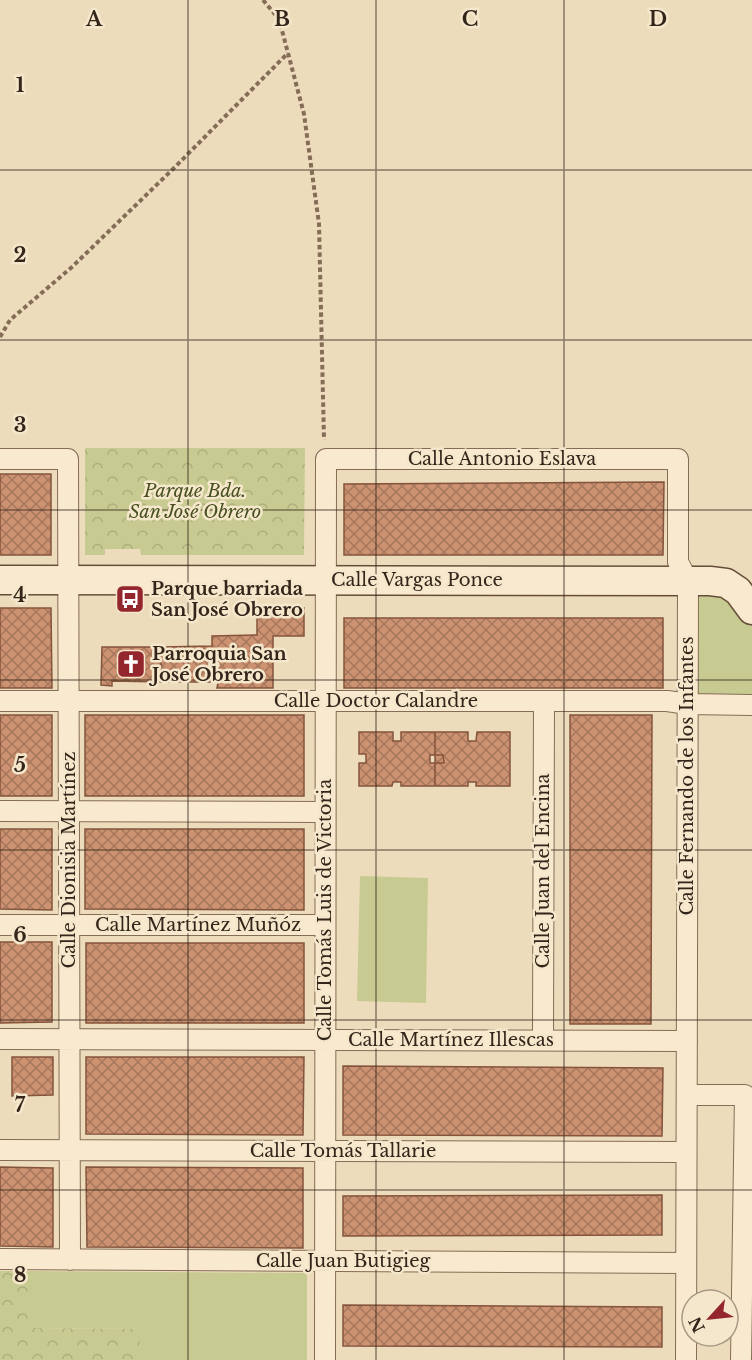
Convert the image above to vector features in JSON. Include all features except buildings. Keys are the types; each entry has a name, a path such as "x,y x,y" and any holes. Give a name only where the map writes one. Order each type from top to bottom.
{"street":[{"name":"Calle Dionisia Martínez","path":"0,459 68,459 70,1260"},
{"name":"Calle Antonio Eslava","path":"326,459 678,459"},
{"name":"Calle Tomás Luis de Victoria","path":"325,1360 326,459"},
{"name":"Calle Fernando de los Infantes","path":"678,459 678,562 688,581 686,1360"},
{"name":"Calle Vargas Ponce","path":"0,580 710,581 726,583 738,591 752,610"},
{"name":"Calle Doctor Calandre","path":"0,701 667,701 688,704 752,705"},
{"name":"Calle Juan del Encina","path":"543,1040 544,701"},
{"path":"0,811 325,812"},
{"name":"Calle Martínez Muñóz","path":"0,925 325,926"},
{"name":"Calle Martínez Illescas","path":"0,1039 687,1041"},
{"path":"687,1095 745,1095 748,1171 747,1300 741,1360"},
{"name":"Calle Tomás Tallarie","path":"0,1150 686,1152"},
{"name":"Calle Juan Butigieg","path":"0,1259 686,1263"}],"path":[{"path":"263,0 279,20 304,114 319,224 326,459"},
{"path":"0,337 10,320 80,259 288,53"}],"green space":[{"name":"Parque Bda. San José Obrero","path":"85,448 305,448 304,555 141,555 140,549 105,549 105,555 85,555"},
{"path":"688,581 752,610 752,705 688,704"},
{"path":"360,876 428,878 426,1003 357,1001"},
{"path":"0,1271 31,1271 31,1328 140,1329 140,1360 0,1360"},
{"path":"31,1271 307,1273 307,1360 140,1360 140,1329 31,1328"}],"place":[{"name":"Parque barriada San José Obrero","path":"130,599"},
{"name":"Parroquia San José Obrero","path":"131,664"}]}
